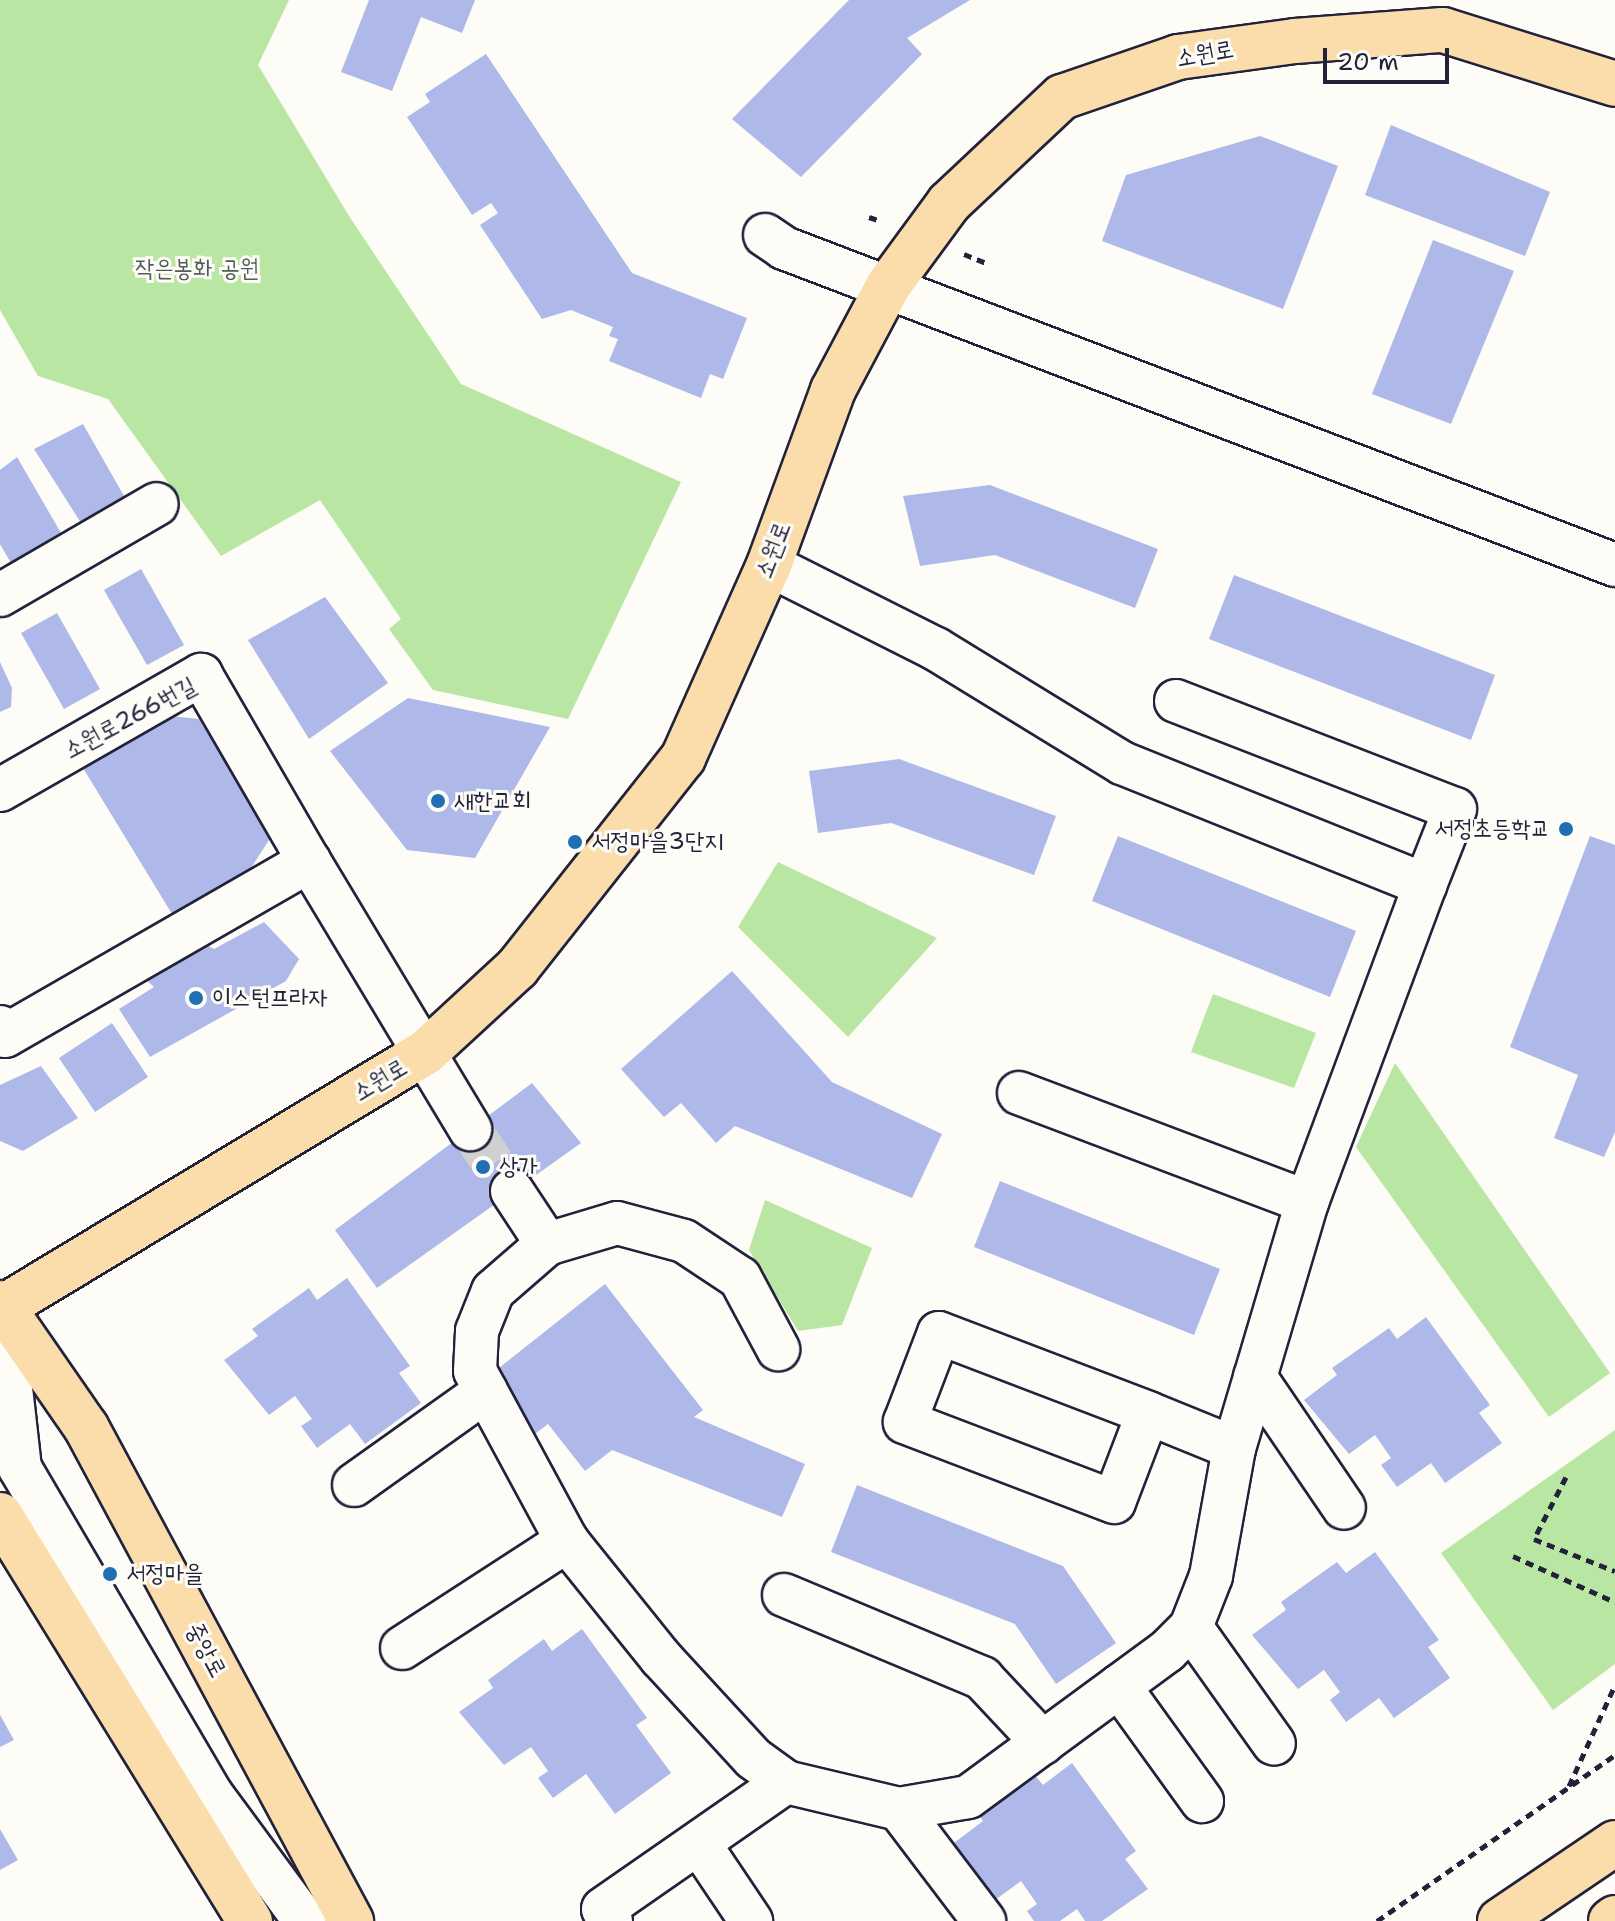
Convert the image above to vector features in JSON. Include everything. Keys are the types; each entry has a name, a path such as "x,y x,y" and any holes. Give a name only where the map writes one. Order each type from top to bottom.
{"main road":[{"name":"소원로","path":"1,1307 426,1052 517,968 683,758 769,565 833,390 888,286 949,203 1062,97 1178,57 1295,41 1443,30 1615,84"},
{"name":"중앙로","path":"1,1307 86,1427 351,1921"},
{"path":"0,1515 250,1921"},
{"path":"1500,1921 1615,1843"}],"street":[{"path":"765,235 784,248 1615,565"},
{"path":"0,595 157,504"},
{"path":"769,565 936,649 1122,763 1425,885"},
{"name":"소원로266번길","path":"0,790 201,675 470,1129"},
{"path":"778,1349 740,1278 684,1241 617,1223 547,1244 493,1291 477,1331 475,1371 567,1541 711,1716 786,1782 899,1809 968,1797 1119,1686 1191,1627 1211,1576 1234,1448 1307,1202 1455,809 1176,701"},
{"path":"0,1027 5,1036 309,861"},
{"path":"1019,1093 1307,1202"},
{"path":"512,1191 547,1244"},
{"path":"1,1307 20,1468 212,1795 305,1921"},
{"path":"1148,1413 1114,1502 905,1422 939,1333 1148,1413 1234,1448"},
{"path":"1255,1377 1344,1508"},
{"path":"354,1485 486,1391"},
{"path":"402,1648 567,1541"},
{"path":"784,1595 982,1678 1043,1743"},
{"path":"1191,1627 1274,1744"},
{"path":"1119,1686 1202,1801"},
{"path":"611,1921 603,1909 700,1845 786,1782"},
{"path":"899,1809 984,1921"},
{"path":"700,1845 751,1921"}],"path":[{"path":"1566,1477 1534,1539 1615,1571"},
{"path":"1513,1556 1615,1602"},
{"path":"1569,1787 1615,1685"},
{"path":"1377,1921 1615,1755"}],"green space":[{"name":"작은봉화 공원","path":"0,0 289,0 258,65 349,216 461,384 681,482 568,719 433,690 389,629 401,619 320,500 221,556 108,399 38,376 0,310"},
{"path":"778,862 937,938 848,1037 738,927"},
{"path":"1213,994 1316,1033 1294,1088 1191,1052"},
{"path":"1395,1063 1610,1373 1549,1417 1356,1147"},
{"path":"765,1200 872,1248 842,1325 798,1331 749,1250"},
{"path":"1615,1430 1615,1664 1553,1710 1441,1553"}],"building":[{"path":"369,0 475,0 462,33 421,17 392,91 341,72"},
{"path":"849,0 970,0 907,38 922,54 801,177 732,119"},
{"path":"486,54 632,273 747,318 723,379 710,374 701,398 609,361 618,339 609,336 613,327 571,310 542,319 480,225 498,213 491,203 472,215 407,117 430,102 425,94"},
{"path":"1391,125 1550,192 1525,256 1365,195"},
{"path":"1260,136 1338,166 1283,309 1102,241 1126,175"},
{"path":"1433,240 1514,271 1451,424 1372,394"},
{"path":"83,424 128,503 83,526 34,449"},
{"path":"17,457 65,540 15,570 0,544 0,470"},
{"path":"990,485 1158,549 1135,608 995,555 920,566 903,496"},
{"path":"141,569 184,645 147,665 104,590"},
{"path":"1234,575 1495,675 1471,740 1209,639"},
{"path":"325,597 388,683 309,739 248,640"},
{"path":"57,613 100,689 64,709 21,633"},
{"path":"0,662 12,688 11,707 0,712"},
{"name":"새한교회","path":"408,698 550,727 475,858 407,850 330,751"},
{"path":"171,716 199,719 271,837 251,868 172,914 83,768"},
{"path":"899,759 1056,816 1034,875 891,823 818,833 809,771"},
{"path":"1118,836 1356,931 1330,997 1092,901"},
{"path":"1590,836 1615,845 1615,1132 1604,1157 1554,1138 1578,1075 1510,1047"},
{"name":"이스턴프라자","path":"264,922 299,959 286,981 150,1057 119,1009 154,987 140,974 200,941 214,949"},
{"path":"732,971 832,1082 942,1134 912,1198 735,1126 716,1143 681,1103 664,1117 621,1069"},
{"path":"112,1023 148,1077 95,1112 59,1058"},
{"path":"41,1066 78,1118 23,1151 0,1141 0,1085"},
{"name":"상가","path":"532,1083 581,1143 377,1288 335,1230"},
{"path":"1000,1181 1220,1269 1194,1335 974,1247"},
{"path":"347,1278 410,1366 399,1373 421,1403 365,1444 350,1424 317,1448 301,1426 312,1419 295,1396 269,1415 224,1360 258,1336 252,1329 309,1288 317,1300"},
{"path":"605,1284 703,1410 694,1417 805,1464 782,1517 612,1450 585,1471 548,1424 531,1437 485,1379"},
{"path":"1426,1317 1490,1405 1479,1413 1502,1443 1445,1483 1431,1463 1397,1487 1381,1465 1391,1458 1375,1435 1349,1454 1304,1400 1337,1375 1332,1368 1389,1328 1397,1339"},
{"path":"857,1485 1063,1566 1116,1643 1056,1684 1015,1624 831,1552"},
{"path":"1375,1552 1439,1640 1428,1647 1450,1678 1394,1718 1379,1698 1346,1722 1330,1700 1340,1692 1324,1670 1298,1689 1252,1635 1286,1610 1281,1602 1337,1562 1346,1573"},
{"path":"582,1629 647,1718 636,1725 671,1773 615,1814 586,1774 553,1798 538,1778 548,1771 531,1747 504,1765 459,1712 493,1688 488,1680 544,1639 552,1651"},
{"path":"0,1715 14,1740 0,1747"},
{"path":"1072,1763 1136,1851 1125,1859 1148,1889 1102,1921 1085,1921 1077,1909 1060,1921 1034,1921 1027,1911 1037,1904 1021,1881 995,1900 950,1846 983,1821 978,1814 1034,1774 1043,1785"},
{"path":"0,1829 18,1860 0,1870"}],"tunnel":[{"path":"470,1129 512,1191"}],"place":[{"name":"새한교회","path":"438,801"},
{"name":"서정초등학교","path":"1566,829"},
{"name":"서정마을3단지","path":"575,842"},
{"name":"이스턴프라자","path":"196,998"},
{"name":"상가","path":"483,1167"},
{"name":"서정마을","path":"110,1574"}]}
